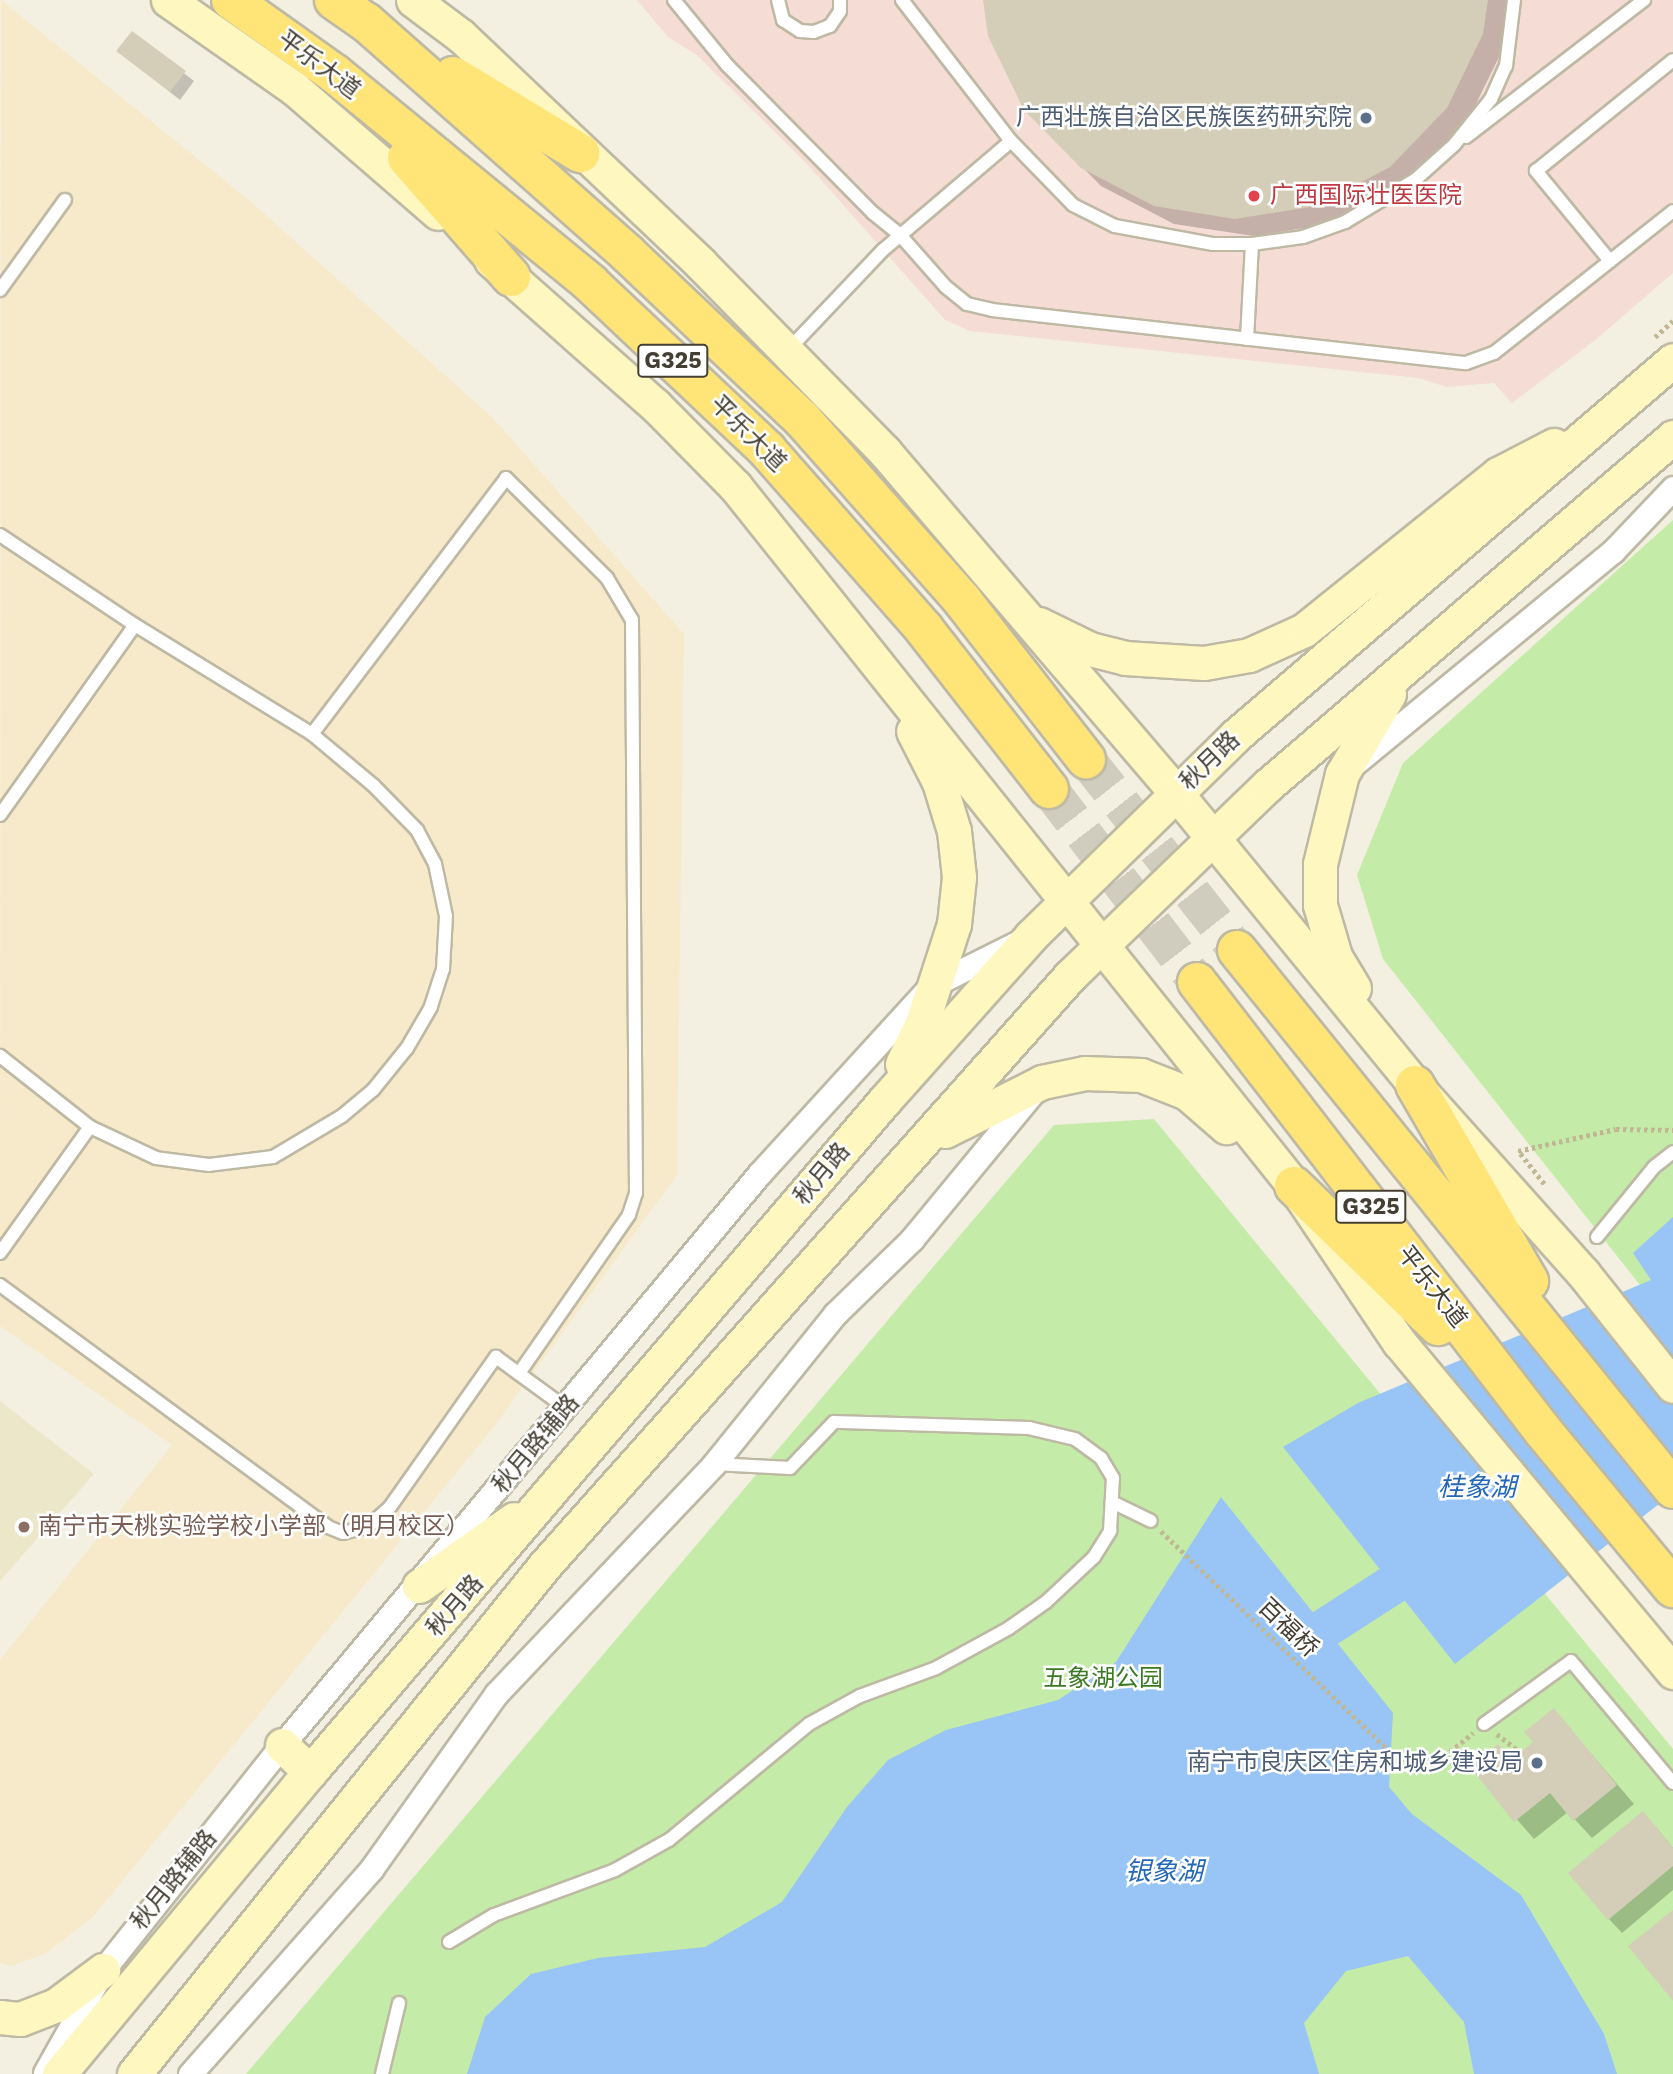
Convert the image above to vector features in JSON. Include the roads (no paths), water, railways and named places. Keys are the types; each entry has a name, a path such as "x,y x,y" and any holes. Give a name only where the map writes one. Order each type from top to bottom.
{"highway":[{"name":"平乐大道","path":"231,0 335,74 590,283 768,450 924,629 1049,789"},
{"name":"平乐大道","path":"334,0 366,22 628,254 802,419 962,600 1086,759"},
{"path":"366,22 580,153"},
{"path":"335,74 511,277"},
{"path":"1237,950 1673,1489"},
{"name":"平乐大道","path":"1196,982 1544,1431 1673,1588"},
{"path":"1415,1084 1590,1386"},
{"path":"1294,1185 1544,1431"}],"main road":[{"path":"168,0 295,89 655,405 734,486 873,655 1065,903 1294,1185 1399,1342 1601,1589 1673,1672"},
{"path":"413,0 461,36 580,153 789,349 884,452 1176,793 1415,1084 1583,1273 1673,1386"},
{"name":"秋月路","path":"59,2074 310,1772 556,1490 885,1100 1031,936 1234,736 1673,360"},
{"path":"1027,618 1090,649 1125,658 1205,663 1249,656 1304,630 1498,474 1608,416"},
{"name":"秋月路","path":"134,2074 545,1565 918,1146 1100,947 1212,839 1406,667 1673,437"},
{"path":"873,655 939,782 954,831 960,877 954,924 931,986 922,1023 885,1100"},
{"path":"1406,667 1342,774 1320,864 1320,905 1335,956 1415,1084"},
{"path":"918,1146 986,1107 1042,1082 1085,1073 1117,1072 1141,1076 1187,1093 1294,1185"},
{"path":"419,1586 556,1490"},
{"path":"282,1745 310,1772"},
{"path":"0,2017 20,2019 56,2005 103,1969"}],"street":[{"path":"1342,774 1613,551 1673,488"},
{"name":"秋月路辅路","path":"45,2074 103,1969 282,1745 419,1586 760,1173 931,986 1031,936"},
{"path":"190,2074 372,1868 496,1694 714,1464 835,1314 912,1239 1042,1082"}],"lane":[{"path":"674,0 727,65 873,214 900,235 946,287 967,304 1466,363 1494,353 1673,211"},
{"path":"778,0 783,20 800,31 814,32 830,26 841,0"},
{"path":"902,0 1011,141 1073,205 1115,226 1213,244 1252,244 1303,237 1345,222 1415,180 1454,145 1644,0"},
{"path":"1454,145 1491,99 1506,66 1514,0"},
{"path":"1610,261 1536,171 1673,60"},
{"path":"789,349 900,235 1011,141"},
{"path":"0,290 65,201"},
{"path":"1247,339 1252,244"},
{"path":"312,734 506,478 607,578 632,620 636,1193 629,1215 519,1373"},
{"path":"0,535 135,625 312,734 416,830 435,864 446,916 443,969 431,1007 373,1090 310,1139 273,1157 209,1164 156,1158 90,1127 0,1056"},
{"path":"0,815 135,625"},
{"path":"0,1253 90,1127"},
{"path":"1597,1237 1654,1167 1673,1152"},
{"path":"0,1286 328,1527 343,1533 369,1526 390,1507 496,1357 566,1408"},
{"path":"449,1942 494,1915 626,1864 669,1840 809,1724 860,1696 936,1668 1009,1628 1046,1602 1094,1557 1110,1531 1114,1478 1101,1458 1075,1438 1029,1428 834,1422 790,1468 714,1464"},
{"path":"1112,1502 1151,1521"},
{"path":"1484,1724 1571,1661 1673,1783"},
{"path":"382,2074 400,2003"}],"water":[{"name":"桂象湖","path":"1673,1217 1673,1493 1455,1664 1283,1447 1358,1403 1651,1280 1633,1253"},
{"name":"银象湖","path":"1221,1497 1393,1713 1389,1787 1412,1814 1521,1895 1604,2034 1617,2074 1474,2074 1464,2022 1408,1956 1346,1971 1304,2023 1319,2074 467,2074 485,2017 531,1974 598,1958 705,1947 782,1902 847,1807 888,1760 946,1730 1058,1700 1116,1662"}],"waterway":[{"path":"1279,1658 1438,1555"}],"tunnel":[{"path":"1086,759 1237,950"},
{"path":"1049,789 1197,982"}],"place":[{"name":"广西壮族自治区民族医药研究院","path":"1366,118"},
{"name":"广西国际壮医医院","path":"1254,196"},
{"name":"南宁市天桃实验学校小学部（明月校区）","path":"24,1527"},
{"name":"南宁市良庆区住房和城乡建设局","path":"1537,1763"}],"park label":[{"name":"五象湖公园","path":"1103,1679"}]}
